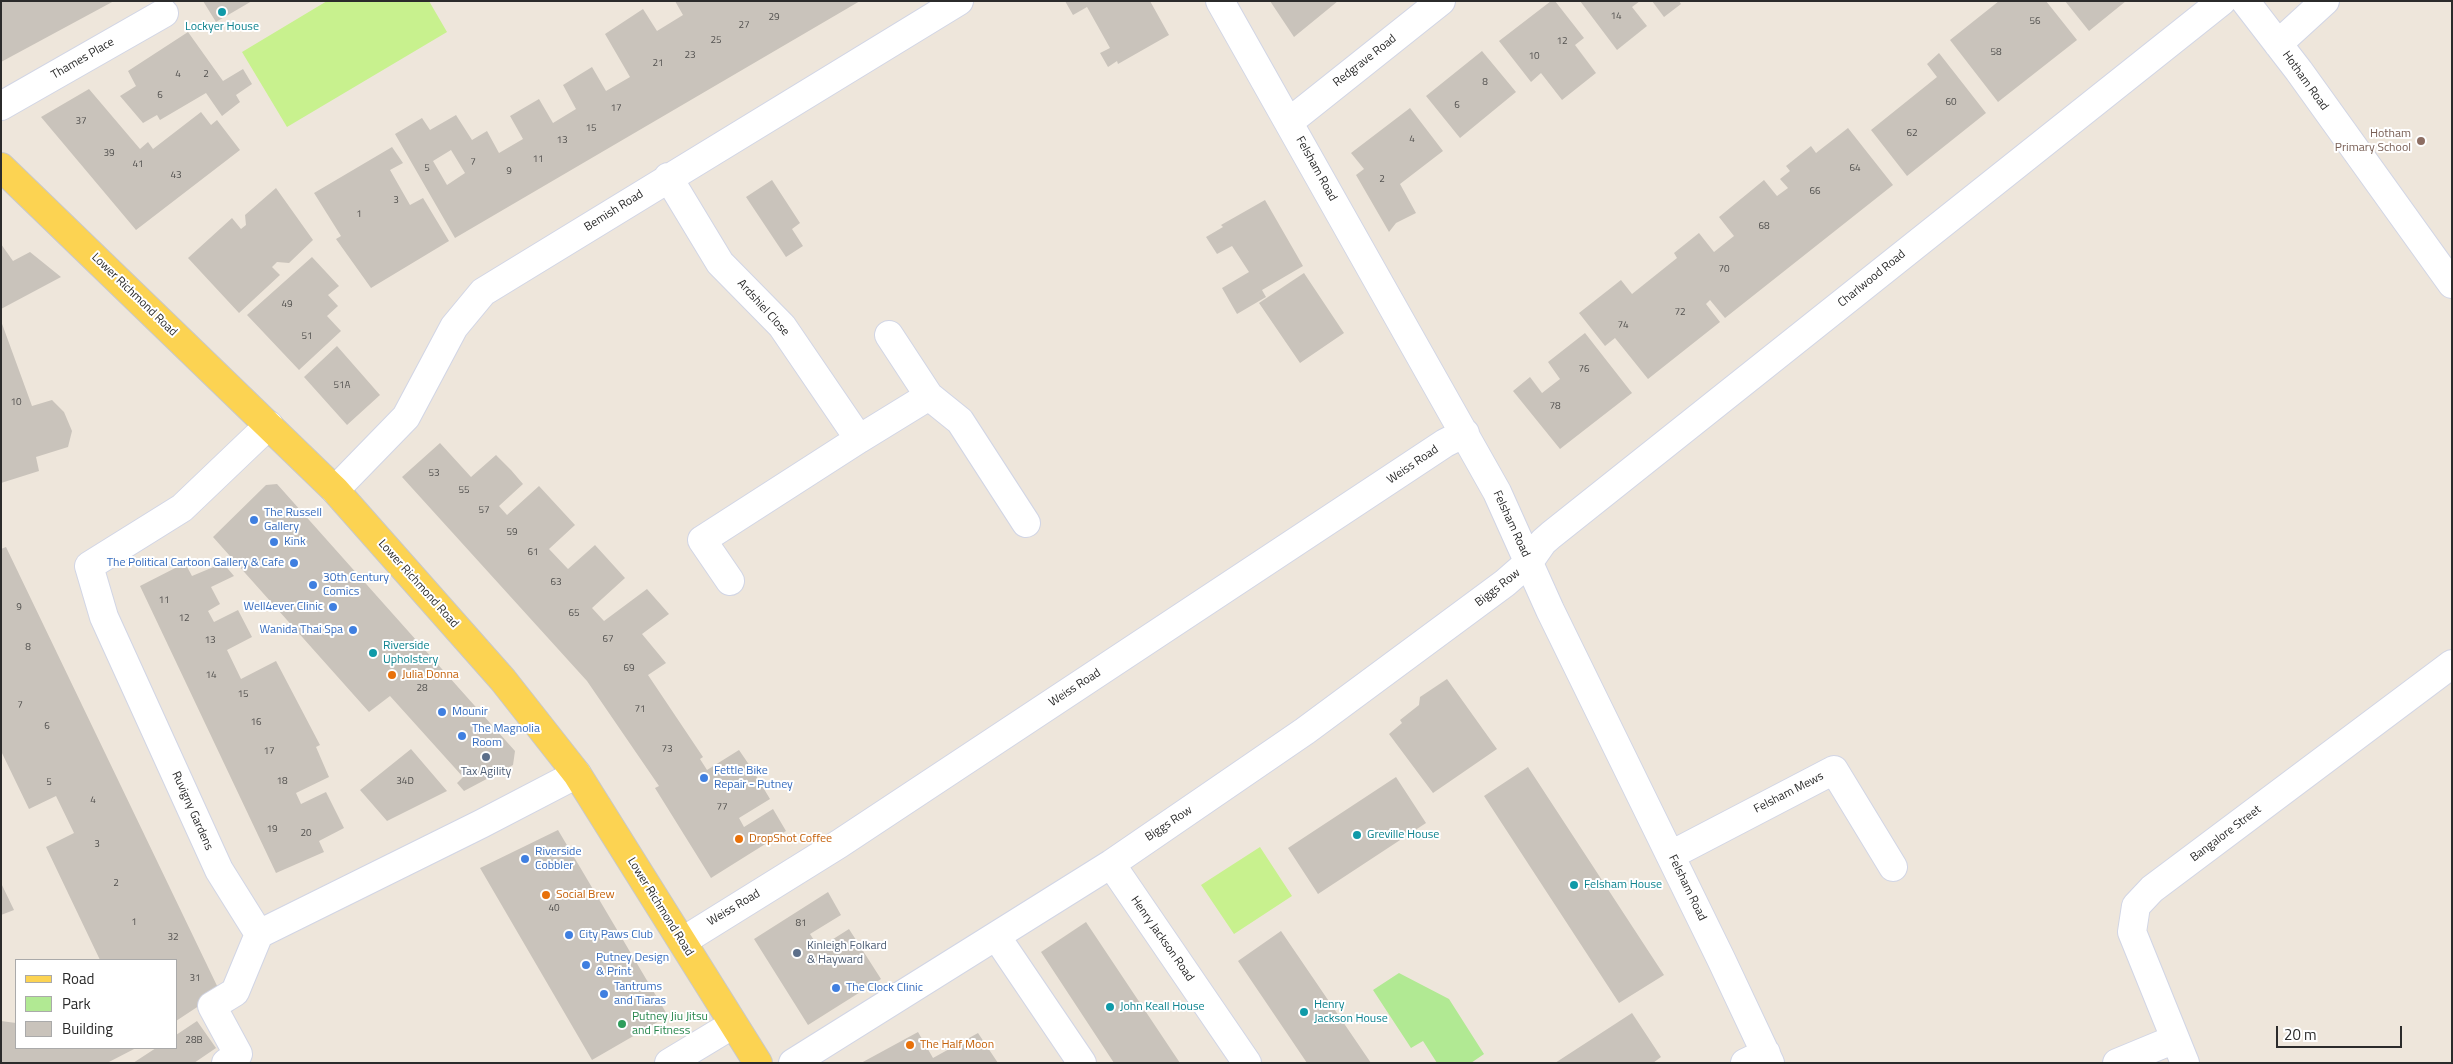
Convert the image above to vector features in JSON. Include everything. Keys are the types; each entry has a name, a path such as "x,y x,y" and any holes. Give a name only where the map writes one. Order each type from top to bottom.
{"main road":[{"name":"Lower Richmond Road","path":"1,167 270,425 335,490 504,680 577,774 683,941 732,1025 758,1063"}],"street":[{"name":"Bemish Road","path":"335,490 406,417 454,327 483,292 668,177 959,1"},
{"name":"Felsham Road","path":"1220,1 1497,492 1671,855 1760,1060"},
{"name":"Redgrave Road","path":"1289,122 1441,1"},
{"name":"Charlwood Road","path":"1529,562 1543,542 1551,535 2222,1"},
{"name":"Hotham Road","path":"2245,1 2452,284"},
{"path":"2278,44 2325,1"},
{"name":"Thames Place","path":"1,106 164,13"},
{"name":"Ardshiel Close","path":"668,177 720,263 782,326 859,439"},
{"path":"889,335 929,396 960,421 1026,523"},
{"path":"730,581 702,540 929,396"},
{"name":"Ruvigny Gardens","path":"259,934 219,870 104,617 88,566 182,508 270,425"},
{"name":"Weiss Road","path":"683,941 839,844 1445,443 1465,433"},
{"name":"Biggs Row","path":"793,1063 1111,864 1305,731 1505,583 1529,562"},
{"name":"Bangalore Street","path":"2180,1051 2132,932 2136,906 2152,889 2452,664"},
{"name":"Felsham Mews","path":"1671,855 1834,770 1893,867"},
{"path":"226,1063 238,1054 212,1006 234,992 259,934 481,824 577,774"},
{"name":"Henry Jackson Road","path":"1111,864 1247,1063"},
{"path":"996,936 1082,1063"},
{"path":"669,1063 732,1025"},
{"path":"2117,1063 2180,1051"}],"green space":[{"path":"327,1 429,1 447,32 287,127 242,52"},
{"path":"1260,847 1292,896 1234,934 1201,885"},
{"path":"1399,973 1449,999 1484,1054 1471,1063 1437,1063 1423,1041 1411,1048 1373,990"}],"building":[{"path":"1,1 114,1 1,62"},
{"name":"Lockyer House","path":"203,1 252,1 216,22"},
{"path":"675,1 860,1 455,238 395,134 422,118 430,130 456,115 472,140 487,131 499,153 523,139 510,116 539,99 553,123 576,109 563,85 592,67 606,91 630,77 605,34 643,9 657,31 683,15","holes":["451,150 465,173 447,185 433,161"]},
{"path":"1065,1 1150,1 1169,35 1118,64 1117,61 1108,67 1100,53 1110,48 1087,7 1073,15"},
{"path":"1270,1 1338,1 1294,37"},
{"path":"1551,1 1555,1 1584,38 1575,45 1596,73 1562,100 1541,73 1531,82 1499,41"},
{"path":"1580,1 1640,1 1632,7 1647,26 1617,50"},
{"path":"1652,1 1679,1 1681,4 1664,17"},
{"path":"1999,1 2046,1 2077,40 1998,102 1950,40"},
{"path":"2065,1 2126,1 2089,31"},
{"path":"188,32 223,81 243,69 252,84 236,95 240,102 222,116 206,93 160,120 157,115 143,123 120,96 136,86 128,71"},
{"path":"1482,51 1516,92 1460,138 1426,96"},
{"path":"1939,53 1986,113 1907,176 1871,130 1937,77 1927,64"},
{"path":"89,89 140,149 148,142 153,149 201,112 211,125 217,120 240,150 136,230 41,117"},
{"path":"1410,108 1443,151 1400,184 1416,213 1396,223 1389,232 1356,175 1364,169 1351,153"},
{"path":"1848,128 1893,185 1725,318 1710,300 1706,304 1720,322 1648,379 1615,338 1605,346 1579,313 1621,280 1632,294 1677,258 1674,253 1699,233 1714,252 1734,236 1719,217 1764,180 1777,196 1788,188 1780,179 1790,171 1786,166 1811,146 1816,153"},
{"path":"392,147 403,163 390,170 410,205 423,198 449,241 371,288 336,239 341,236 314,193"},
{"path":"772,180 800,223 792,229 803,246 786,257 746,197"},
{"path":"276,188 313,240 289,263 277,262 272,267 280,275 239,313 188,258 232,218 241,229 246,225 245,215"},
{"path":"1265,200 1303,266 1262,290 1266,297 1237,314 1222,288 1249,272 1232,246 1217,254 1206,237 1223,227 1221,225"},
{"path":"1,244 13,261 30,252 61,277 1,309"},
{"path":"312,257 339,286 328,295 338,306 327,316 341,331 299,370 247,315"},
{"path":"1304,273 1344,333 1300,363 1259,303"},
{"path":"1,321 32,406 52,400 64,412 72,431 68,447 36,457 39,471 1,483"},
{"path":"1585,333 1632,393 1560,449 1513,391 1530,377 1542,393 1560,379 1548,362"},
{"path":"337,346 380,395 347,425 304,377"},
{"path":"440,443 471,477 496,455 511,470 523,484 499,506 507,515 539,486 575,525 549,549 568,569 595,545 625,578 592,608 604,621 647,589 669,614 642,634 666,663 648,675 703,757 700,759 707,770 739,750 752,769 770,799 739,818 744,827 773,809 786,831 711,878 655,788 659,786 587,681 402,477"},
{"path":"277,484 515,751 513,765 464,791 457,783 463,777 390,696 369,712 213,537 266,485"},
{"path":"6,547 220,992 178,1020 178,959 100,959 46,847 74,833 56,796 29,809 1,751 1,549"},
{"path":"185,563 192,576 223,563 234,576 211,587 220,604 208,611 214,622 238,610 252,637 227,650 241,679 276,661 320,745 316,747 329,777 296,793 301,804 326,792 344,828 319,841 324,852 276,873 140,586"},
{"path":"1447,679 1497,749 1433,793 1389,734 1402,723 1400,720 1419,705 1420,697"},
{"path":"411,749 447,791 387,821 360,790"},
{"name":"Felsham House","path":"1528,767 1664,975 1619,1003 1484,796"},
{"name":"Greville House","path":"1396,777 1426,823 1318,894 1288,848"},
{"path":"558,830 668,1016 592,1060 480,868"},
{"path":"1,883 14,910 1,915"},
{"path":"828,892 841,915 810,934 819,948 849,929 881,979 808,1025 754,939"},
{"name":"John Keall House","path":"1086,922 1180,1063 1114,1063 1041,952"},
{"name":"Henry Jackson House","path":"1281,931 1371,1063 1307,1063 1238,961"},
{"path":"1632,1013 1661,1057 1653,1063 1555,1063"},
{"path":"1,1021 15,1023 15,1049 134,1049 107,1063 1,1063"},
{"path":"197,1021 216,1048 194,1063 133,1063 154,1049 178,1049 178,1034"},
{"name":"The Half Moon","path":"918,1032 933,1058 978,1033 998,1063 861,1063"}],"place":[{"name":"Lockyer House","path":"222,12"},
{"name":"Hotham Primary School","path":"2421,141"},
{"name":"The Russell Gallery","path":"254,520"},
{"name":"Kink","path":"274,542"},
{"name":"The Political Cartoon Gallery & Cafe","path":"294,563"},
{"name":"30th Century Comics","path":"313,585"},
{"name":"Well4ever Clinic","path":"333,607"},
{"name":"Wanida Thai Spa","path":"353,630"},
{"name":"Riverside Upholstery","path":"373,653"},
{"name":"Julia Donna","path":"392,675"},
{"name":"Mounir","path":"442,712"},
{"name":"The Magnolia Room","path":"462,736"},
{"name":"Tax Agility","path":"486,757"},
{"name":"Fettle Bike Repair - Putney","path":"704,778"},
{"name":"Greville House","path":"1357,835"},
{"name":"DropShot Coffee","path":"739,839"},
{"name":"Riverside Cobbler","path":"525,859"},
{"name":"Felsham House","path":"1574,885"},
{"name":"Social Brew","path":"546,895"},
{"name":"City Paws Club","path":"569,935"},
{"name":"Kinleigh Folkard & Hayward","path":"797,953"},
{"name":"Putney Design & Print","path":"586,965"},
{"name":"The Clock Clinic","path":"836,988"},
{"name":"Tantrums and Tiaras","path":"604,994"},
{"name":"John Keall House","path":"1110,1007"},
{"name":"Henry Jackson House","path":"1304,1012"},
{"name":"Putney Jiu Jitsu and Fitness","path":"622,1024"},
{"name":"The Half Moon","path":"910,1045"}]}
